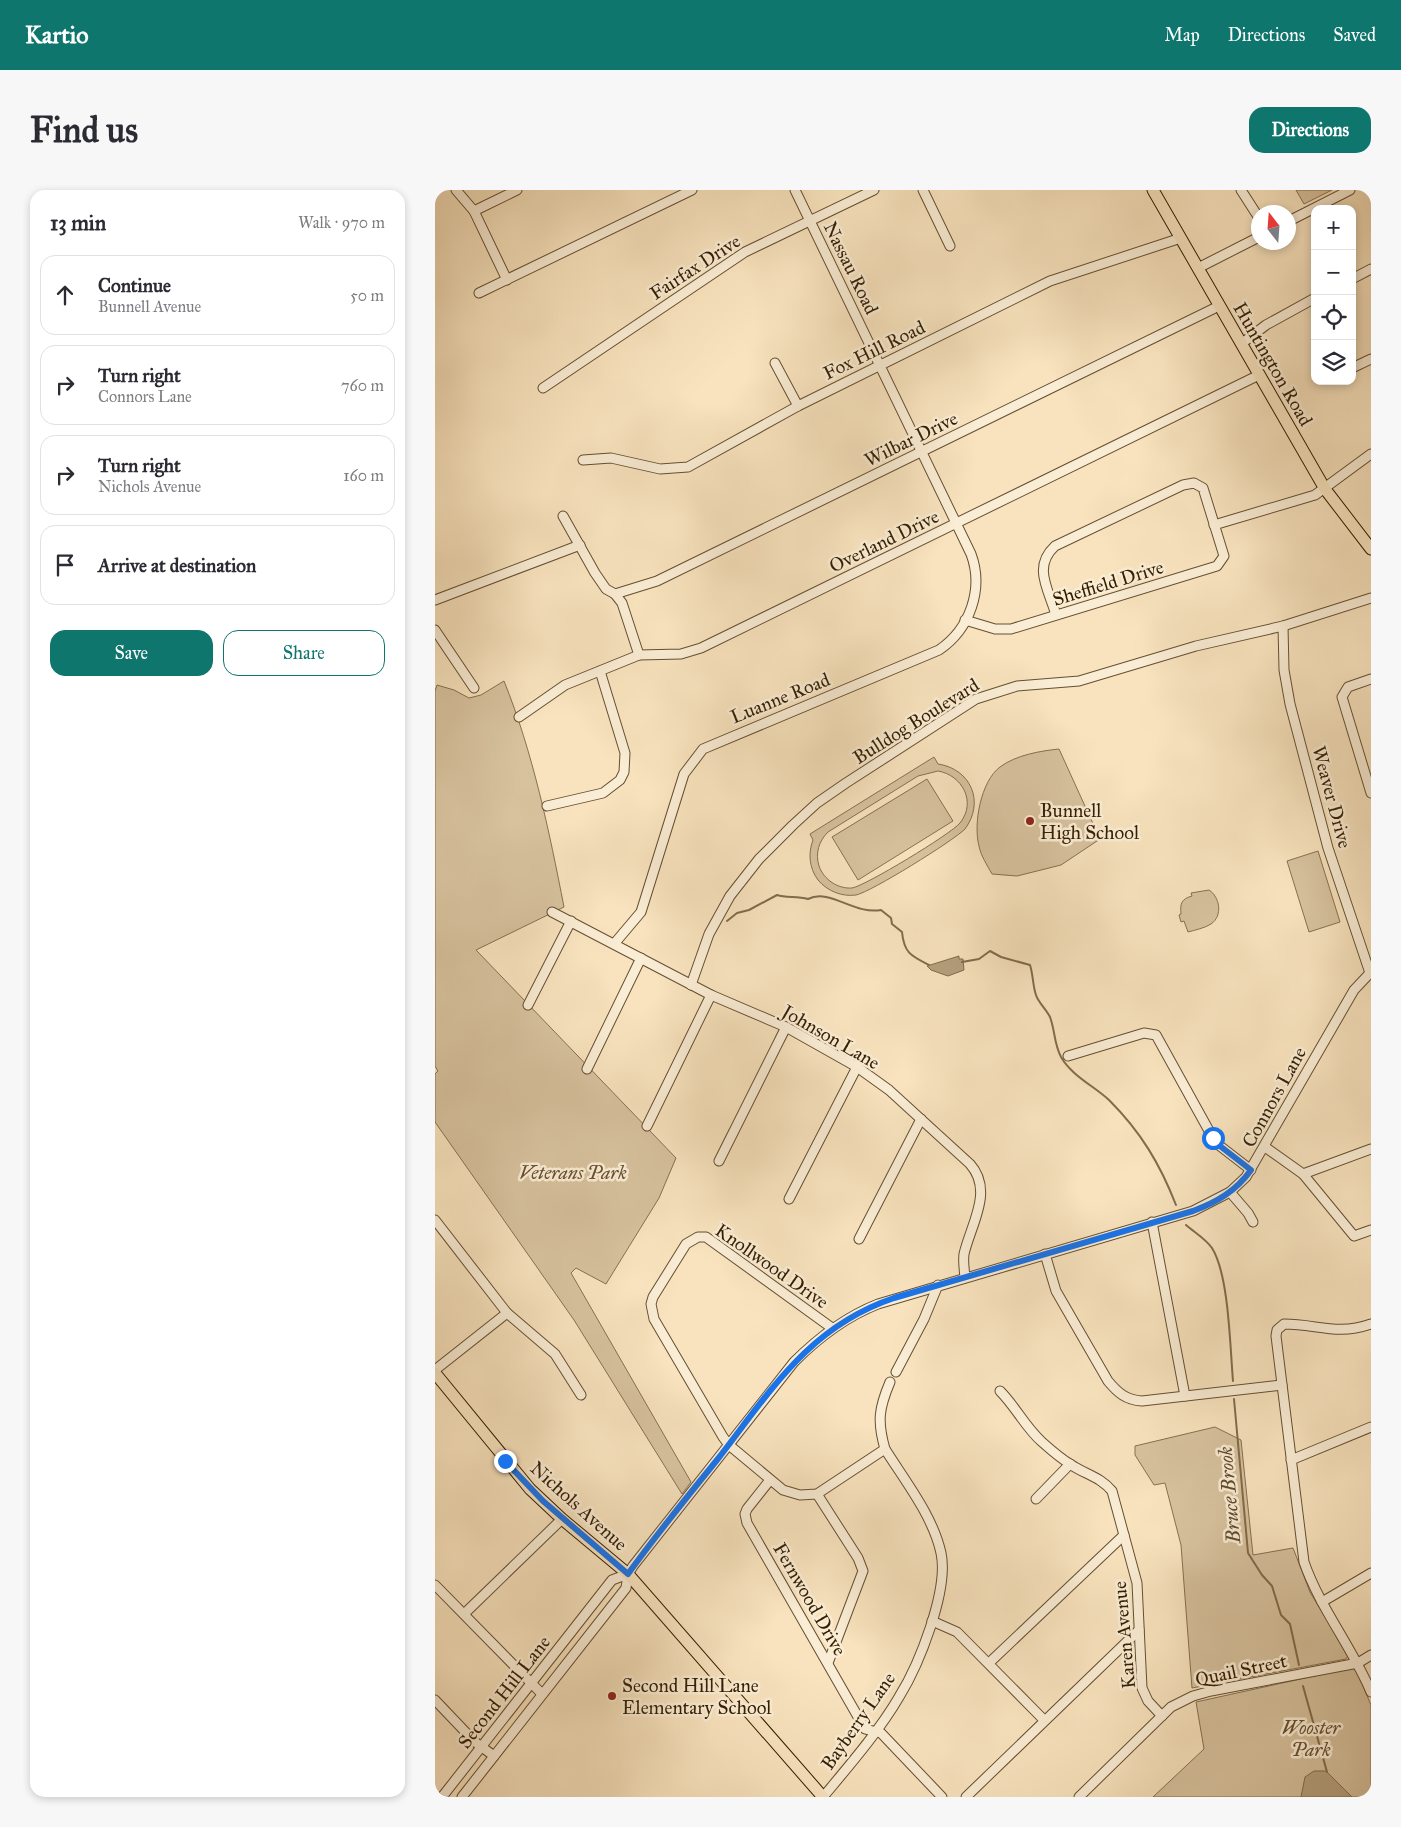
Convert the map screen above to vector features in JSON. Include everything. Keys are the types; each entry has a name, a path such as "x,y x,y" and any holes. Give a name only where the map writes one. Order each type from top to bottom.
{"main road":[{"name":"Huntington Road","path":"1153,190 1325,489 1371,549"},
{"name":"Nichols Avenue","path":"435,1372 505,1461 563,1519 628,1574 823,1797"}],"street":[{"path":"456,190 474,211 507,280"},
{"path":"474,211 517,190"},
{"path":"479,294 692,190"},
{"name":"Nassau Road","path":"795,190 957,523"},
{"name":"Fairfax Drive","path":"543,388 745,252 874,190"},
{"path":"923,190 950,246"},
{"path":"1241,190 1251,206"},
{"path":"1296,217 1350,190"},
{"name":"Fox Hill Road","path":"583,460 611,458 660,469 688,467 798,406 1051,281 1181,238"},
{"path":"1198,268 1251,240"},
{"path":"1356,277 1371,269"},
{"path":"1241,344 1266,325 1311,300"},
{"name":"Wilbar Drive","path":"615,594 657,581 1219,306"},
{"path":"1356,366 1371,359"},
{"path":"775,363 798,406"},
{"name":"Overland Drive","path":"519,717 565,685 639,655 692,652 1259,374"},
{"path":"1214,525 1315,495 1371,454"},
{"name":"Sheffield Drive","path":"965,620 1003,630 1056,615 1217,566 1223,556 1203,488 1191,483 1055,546 1043,562 1044,576 1056,615"},
{"path":"563,516 605,589 615,594 627,613 639,655"},
{"name":"Luanne Road","path":"614,944 641,912 684,774 703,749 939,650 956,636 976,594 978,581 974,562 957,523"},
{"path":"435,600 580,545"},
{"name":"Bulldog Boulevard","path":"691,985 709,934 727,902 759,860 786,832 817,804 846,783 976,699 1017,686 1079,681 1196,646 1283,626 1371,598"},
{"name":"Weaver Drive","path":"1283,626 1284,670 1291,704 1328,848 1370,973"},
{"path":"435,630 474,688"},
{"path":"547,806 603,793 620,780 625,772 625,753 599,671"},
{"path":"1370,789 1342,697 1348,687 1371,679"},
{"name":"Johnson Lane","path":"552,912 711,995 786,1027 857,1067 889,1090 970,1164 981,1182 979,1205 964,1255 965,1277"},
{"path":"528,1005 571,921"},
{"path":"587,1069 641,958"},
{"name":"Connors Lane","path":"628,1574 794,1362 832,1328 871,1307 938,1285 1205,1206 1231,1192 1251,1170 1340,1012 1354,990 1370,973"},
{"path":"647,1126 711,995"},
{"path":"719,1161 786,1027"},
{"path":"1067,1056 1144,1033 1156,1035 1213,1138 1220,1146 1251,1170"},
{"path":"789,1199 857,1067"},
{"path":"859,1239 921,1119"},
{"path":"1265,1147 1303,1174 1354,1236 1371,1230"},
{"path":"1303,1174 1371,1149"},
{"path":"1231,1192 1253,1222"},
{"path":"435,1220 507,1313 555,1354 581,1395"},
{"path":"1152,1222 1185,1396"},
{"name":"Knollwood Drive","path":"817,1494 792,1494 770,1480 729,1445 652,1313 653,1297 686,1244 698,1237 706,1237 716,1242 832,1328"},
{"path":"1045,1254 1055,1290 1108,1381 1118,1393 1126,1398 1142,1401 1281,1385"},
{"path":"896,1372 924,1319 938,1285"},
{"path":"435,1372 507,1313"},
{"path":"1371,1324 1342,1331 1288,1324 1280,1326 1276,1336 1300,1539 1309,1576 1358,1663 1371,1692"},
{"name":"Bayberry Lane","path":"823,1797 899,1698 932,1621 942,1581 939,1546 928,1519 885,1449 879,1413 890,1382"},
{"name":"Karen Avenue","path":"1000,1391 1037,1437 1070,1464 1107,1485 1114,1498 1137,1583 1142,1688 1148,1701 1162,1716"},
{"path":"1291,1460 1371,1427"},
{"path":"828,1663 863,1571 858,1558 817,1494 885,1449"},
{"path":"1036,1499 1070,1464"},
{"name":"Fernwood Drive","path":"770,1480 747,1509 745,1518 865,1729 881,1733 942,1797"},
{"path":"464,1614 563,1519"},
{"path":"989,1663 1124,1535"},
{"path":"1322,1602 1371,1573"},
{"name":"Second Hill Lane","path":"443,1797 612,1580 628,1574 626,1588 462,1797"},
{"path":"435,1585 531,1685 542,1694"},
{"path":"932,1621 957,1632 1044,1720"},
{"path":"966,1797 1139,1630"},
{"name":"Second Hill Lane","path":"573,1631 585,1640"},
{"path":"1358,1663 1371,1655"},
{"name":"Quail Street","path":"1079,1797 1171,1707 1193,1696 1358,1663"},
{"path":"435,1700 481,1748 494,1756"}],"green space":[{"path":"1296,190 1332,190 1304,204"},
{"name":"Veterans Park","path":"504,681 532,764 564,907 476,950 676,1158 659,1198 606,1284 576,1268 571,1273 691,1482 682,1494 574,1320 435,1122 435,1074 438,1071 435,1066 435,691 437,685 454,690 469,698 481,695"},
{"path":"1059,749 1100,839 1061,865 1017,876 992,874 981,853 977,837 980,804 988,782 1000,767 1013,759 1036,752"},
{"path":"934,757 938,764 959,772 971,788 974,798 971,819 965,829 912,865 878,885 856,895 845,895 835,892 818,880 810,860 813,840 810,834","holes":["938,771 947,774 960,784 967,798 965,815 953,829 890,869 852,888 832,883 824,875 819,866 818,852 820,843 828,832 918,776"]},
{"path":"927,779 953,821 858,880 832,837"},
{"path":"1318,851 1340,922 1309,932 1287,861"},
{"path":"1209,890 1216,897 1219,907 1215,921 1200,929 1188,932 1184,921 1181,922 1179,915 1181,914 1182,902 1192,896 1191,893"},
{"path":"1215,1427 1241,1440 1253,1555 1293,1548 1310,1592 1348,1656 1346,1659 1192,1688 1181,1545 1165,1483 1154,1485 1135,1455 1135,1446"},
{"name":"Wooster Park","path":"1355,1667 1371,1705 1371,1797 1153,1797 1204,1749 1196,1702"}],"shaded area":[{"path":"959,956 959,959 963,959 964,970 948,976 931,970 927,966"},
{"path":"1314,1771 1326,1771 1352,1797 1301,1797 1305,1777"}],"waterway":[{"name":"Bruce Brook","path":"727,921 737,913 749,910 777,895 808,899 825,897 861,909 881,910 891,918 892,924 902,932 909,953 929,965"},
{"name":"Bruce Brook","path":"962,962 979,959 990,951 1001,957 1030,965 1036,995 1050,1017 1061,1057 1071,1070 1109,1100 1131,1124 1149,1149 1176,1205"},
{"name":"Bruce Brook","path":"1186,1225 1212,1248 1218,1260 1228,1312 1233,1381"},
{"name":"Bruce Brook","path":"1234,1399 1248,1553 1262,1575 1272,1586 1281,1615 1290,1624 1299,1665"},
{"name":"Bruce Brook","path":"1303,1686 1327,1772"}],"place":[{"name":"Bunnell High School","path":"1030,821"},
{"name":"Second Hill Lane Elementary School","path":"612,1696"}],"route":[{"path":"505,1461 543,1501 628,1574 794,1362 832,1328 863,1310 894,1298 1193,1211 1214,1202 1231,1192 1251,1170 1220,1146 1213,1138"}]}
